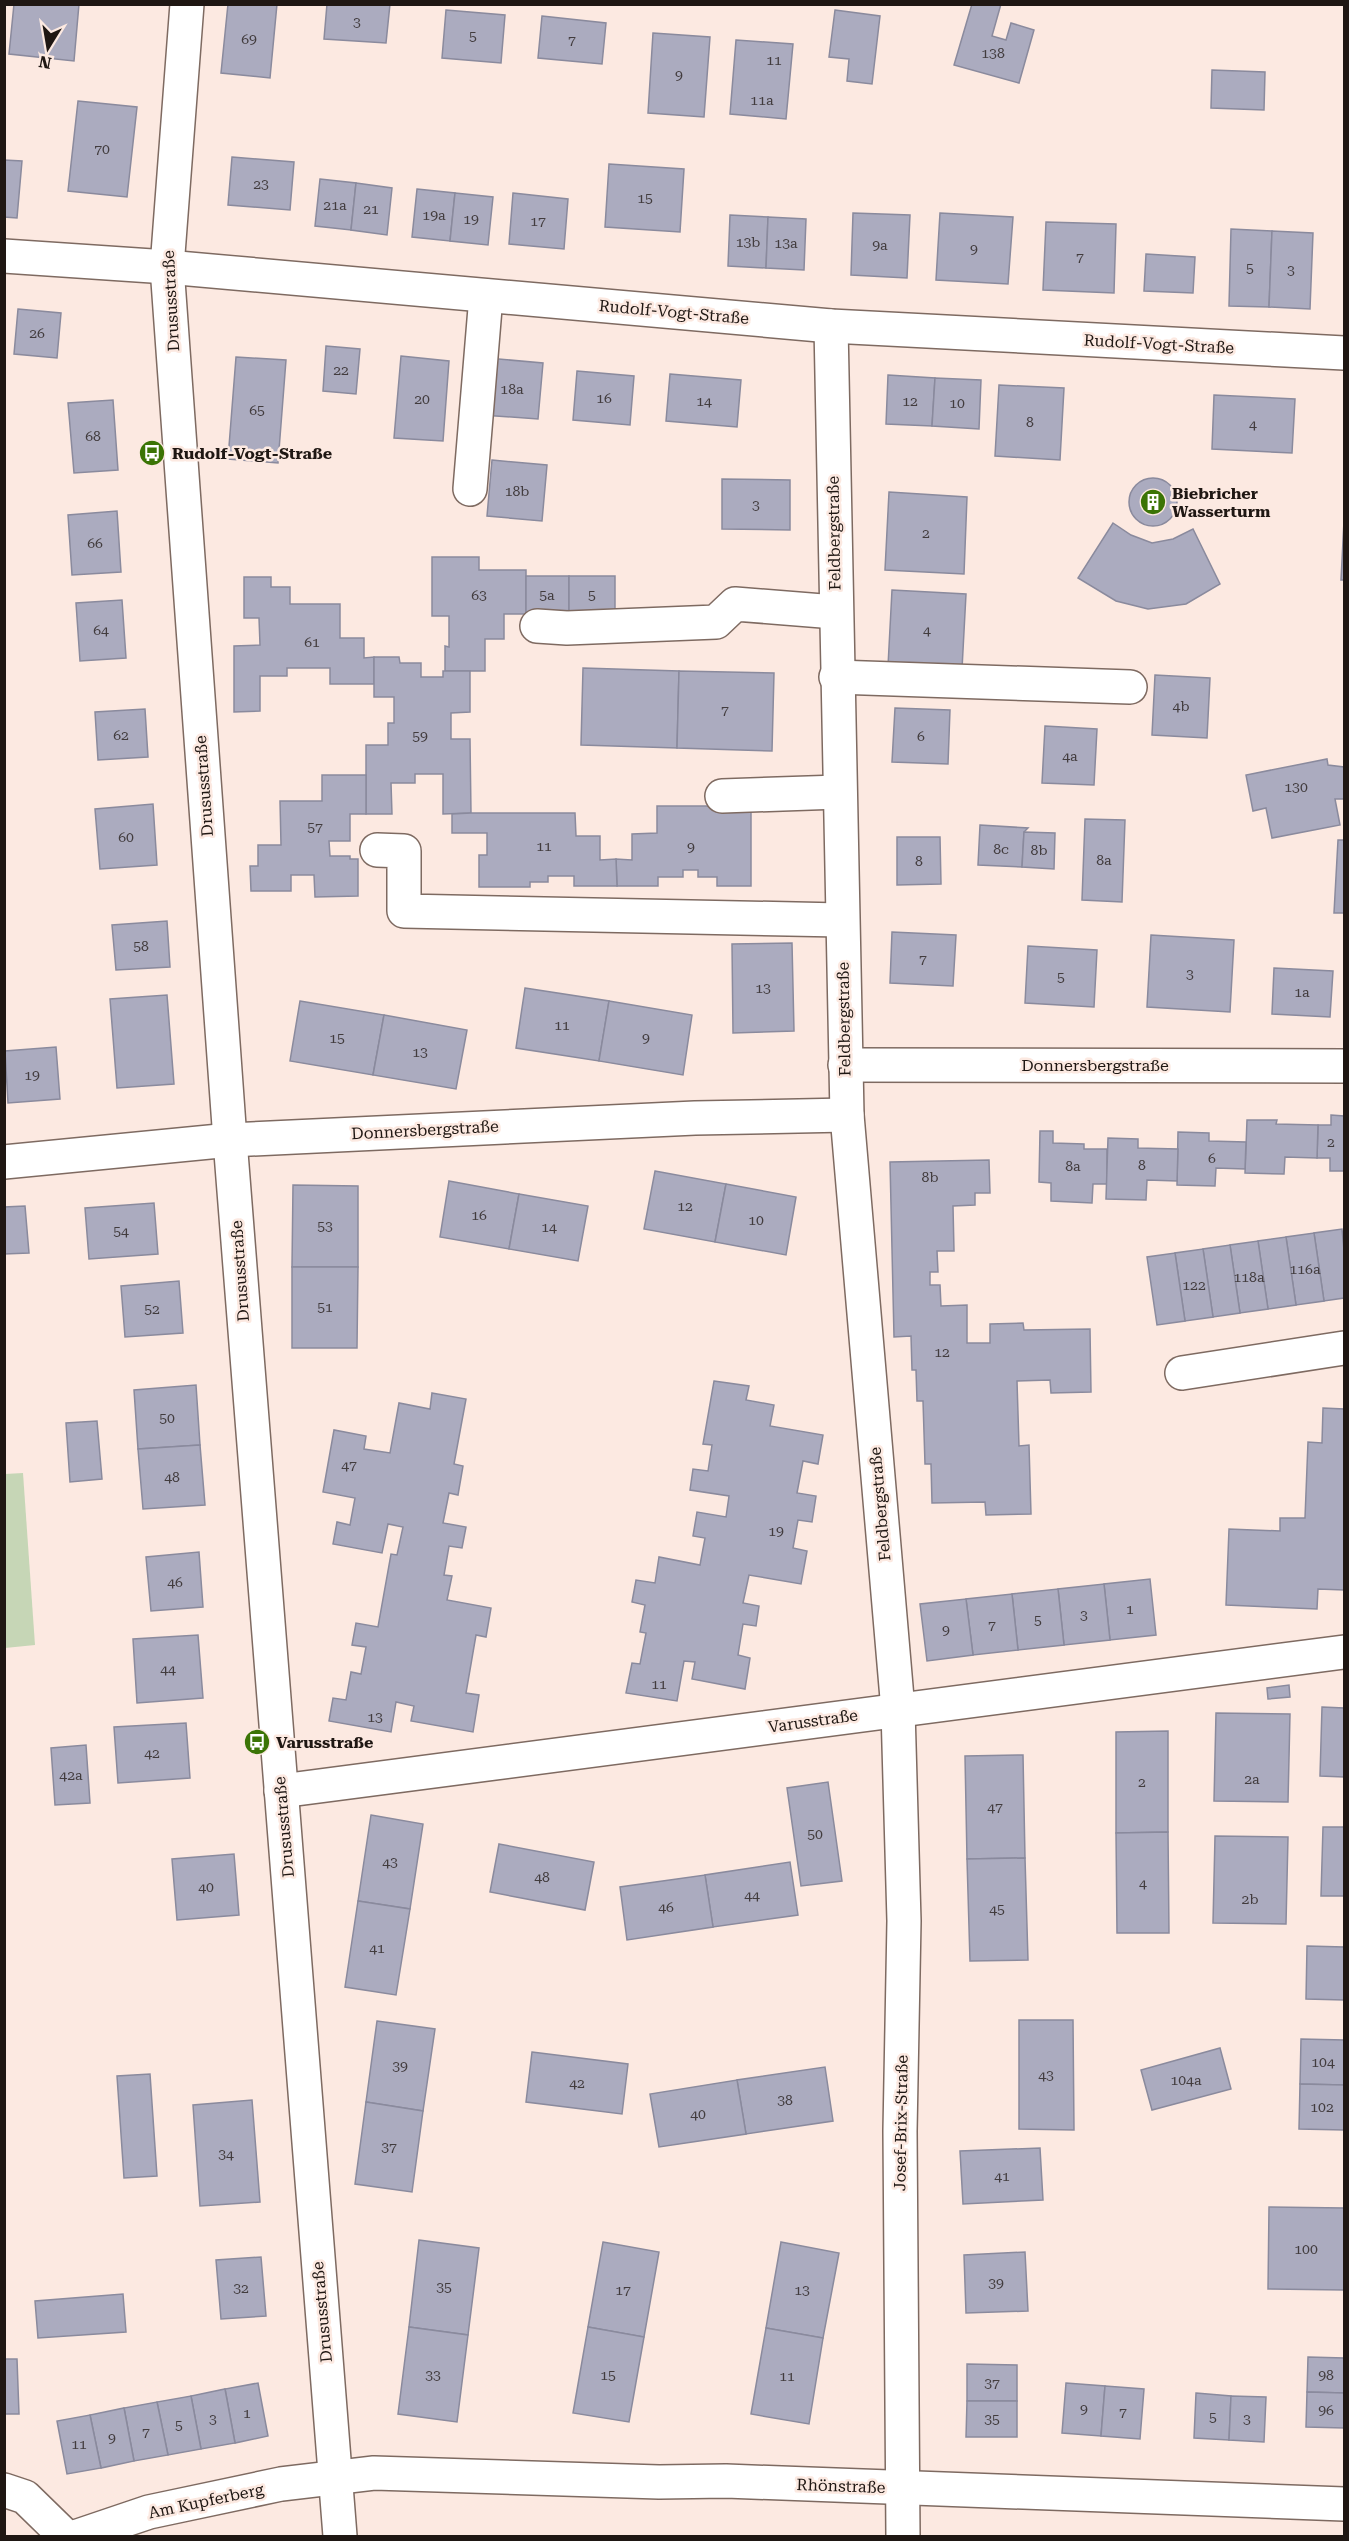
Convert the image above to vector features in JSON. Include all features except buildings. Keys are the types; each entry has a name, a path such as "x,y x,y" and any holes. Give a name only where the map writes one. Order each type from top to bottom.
{"street":[{"name":"Drususstraße","path":"187,4 166,267 230,1140 340,2536"},
{"name":"Rudolf-Vogt-Straße","path":"4,256 166,267 831,326 1344,353"},
{"path":"470,489 486,296"},
{"name":"Feldbergstraße","path":"831,326 838,792 846,1115 898,1710"},
{"path":"537,626 567,628 717,622 735,604 835,612"},
{"path":"836,677 1130,687"},
{"path":"722,796 838,792"},
{"path":"377,850 404,850 404,911 841,920"},
{"name":"Donnersbergstraße","path":"845,1065 1344,1066"},
{"name":"Donnersbergstraße","path":"4,1162 230,1140 695,1118 846,1115"},
{"path":"1182,1373 1344,1348"},
{"name":"Varusstraße","path":"281,1791 1344,1652"},
{"name":"Josef-Brix-Straße","path":"898,1710 904,1921 900,2131 903,2536"},
{"name":"Rhönstraße","path":"337,2477 374,2473 659,2482 726,2481 1344,2504"},
{"name":"Am Kupferberg","path":"78,2536 149,2512 281,2484 337,2477"},
{"path":"4,2490 25,2496 64,2536"}],"green space":[{"path":"23,1473 35,1645 5,1648 5,1474"}],"place":[{"name":"Rudolf-Vogt-Straße","path":"152,453"},
{"name":"Biebricher Wasserturm","path":"1153,502"},
{"name":"Varusstraße","path":"257,1742"}]}
